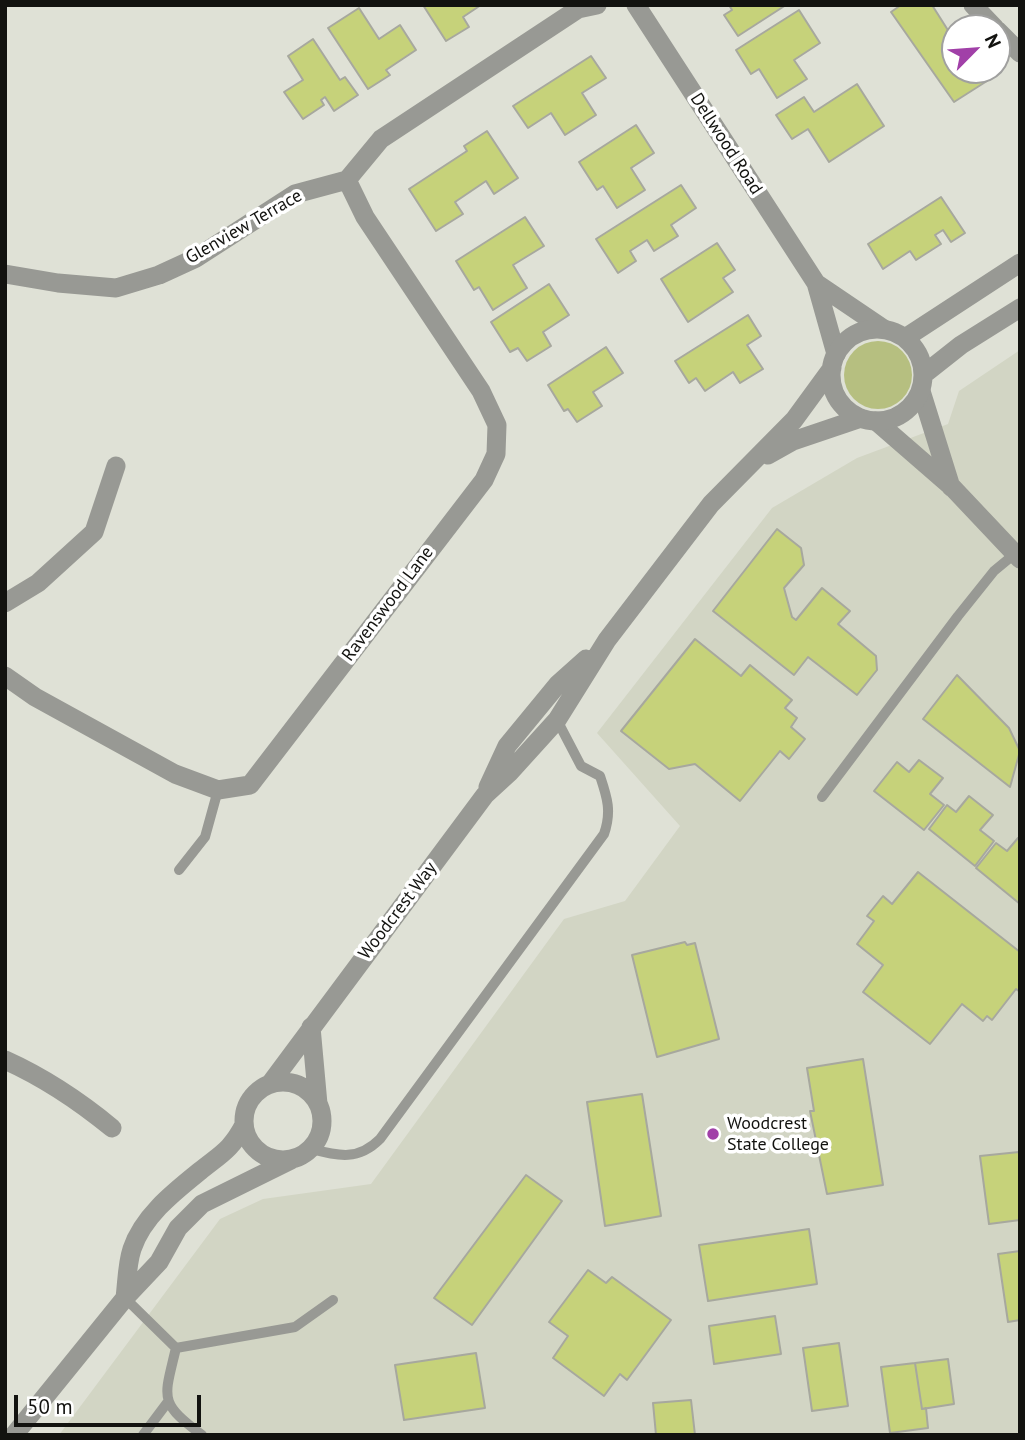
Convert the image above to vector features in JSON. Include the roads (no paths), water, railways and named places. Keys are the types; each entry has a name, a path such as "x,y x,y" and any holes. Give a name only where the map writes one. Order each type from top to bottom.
{"street":[{"path":"347,180 381,139 578,9 597,5"},
{"name":"Dellwood Road","path":"636,5 816,283 834,361"},
{"name":"Glenview Terrace","path":"5,274 58,283 116,288 159,275 196,258 295,194 347,180"},
{"name":"Ravenswood Lane","path":"218,790 250,785 271,761 484,480 496,454 497,425 481,391 365,217 347,180"},
{"path":"905,338 1020,263"},
{"name":"Dellwood Road","path":"816,283 884,329"},
{"path":"868,420 903,414 922,383 961,345 1020,308"},
{"path":"952,487 922,383 919,354 905,338 884,329 856,334 834,361 832,383 837,398 848,410 868,420 952,487 1018,555"},
{"name":"Woodcrest Way","path":"270,1084 485,795 509,773 556,720 607,640 711,504 810,402 834,361"},
{"name":"Woodcrest Way","path":"749,465 793,441 868,420"},
{"path":"5,603 38,583 94,532 116,466"},
{"name":"Woodcrest Way","path":"485,795 507,746 558,684 607,640"},
{"path":"5,676 35,696 176,775 218,790"},
{"path":"14,1435 125,1298 159,1262 178,1228 202,1204 311,1149 319,1138 322,1119 318,1105 311,1027"},
{"path":"5,1059 34,1073 79,1101 112,1128"},
{"path":"125,1298 132,1249 149,1217 234,1144 244,1125 251,1099 270,1084 296,1084 307,1091 318,1105"},
{"path":"244,1125 251,1144 261,1154 278,1160 291,1160"}],"lane":[{"path":"822,797 994,571 1018,555"},
{"path":"311,1149 335,1155 358,1155 380,1139 604,834 610,818 609,803 600,776 581,766 556,720"},
{"path":"179,870 205,837 218,790"},
{"path":"125,1298 176,1348"},
{"path":"176,1348 295,1328 333,1300"},
{"path":"176,1348 167,1403 174,1415 202,1435"},
{"path":"143,1435 167,1403"}],"place":[{"name":"Woodcrest State College","path":"713,1134"}]}
